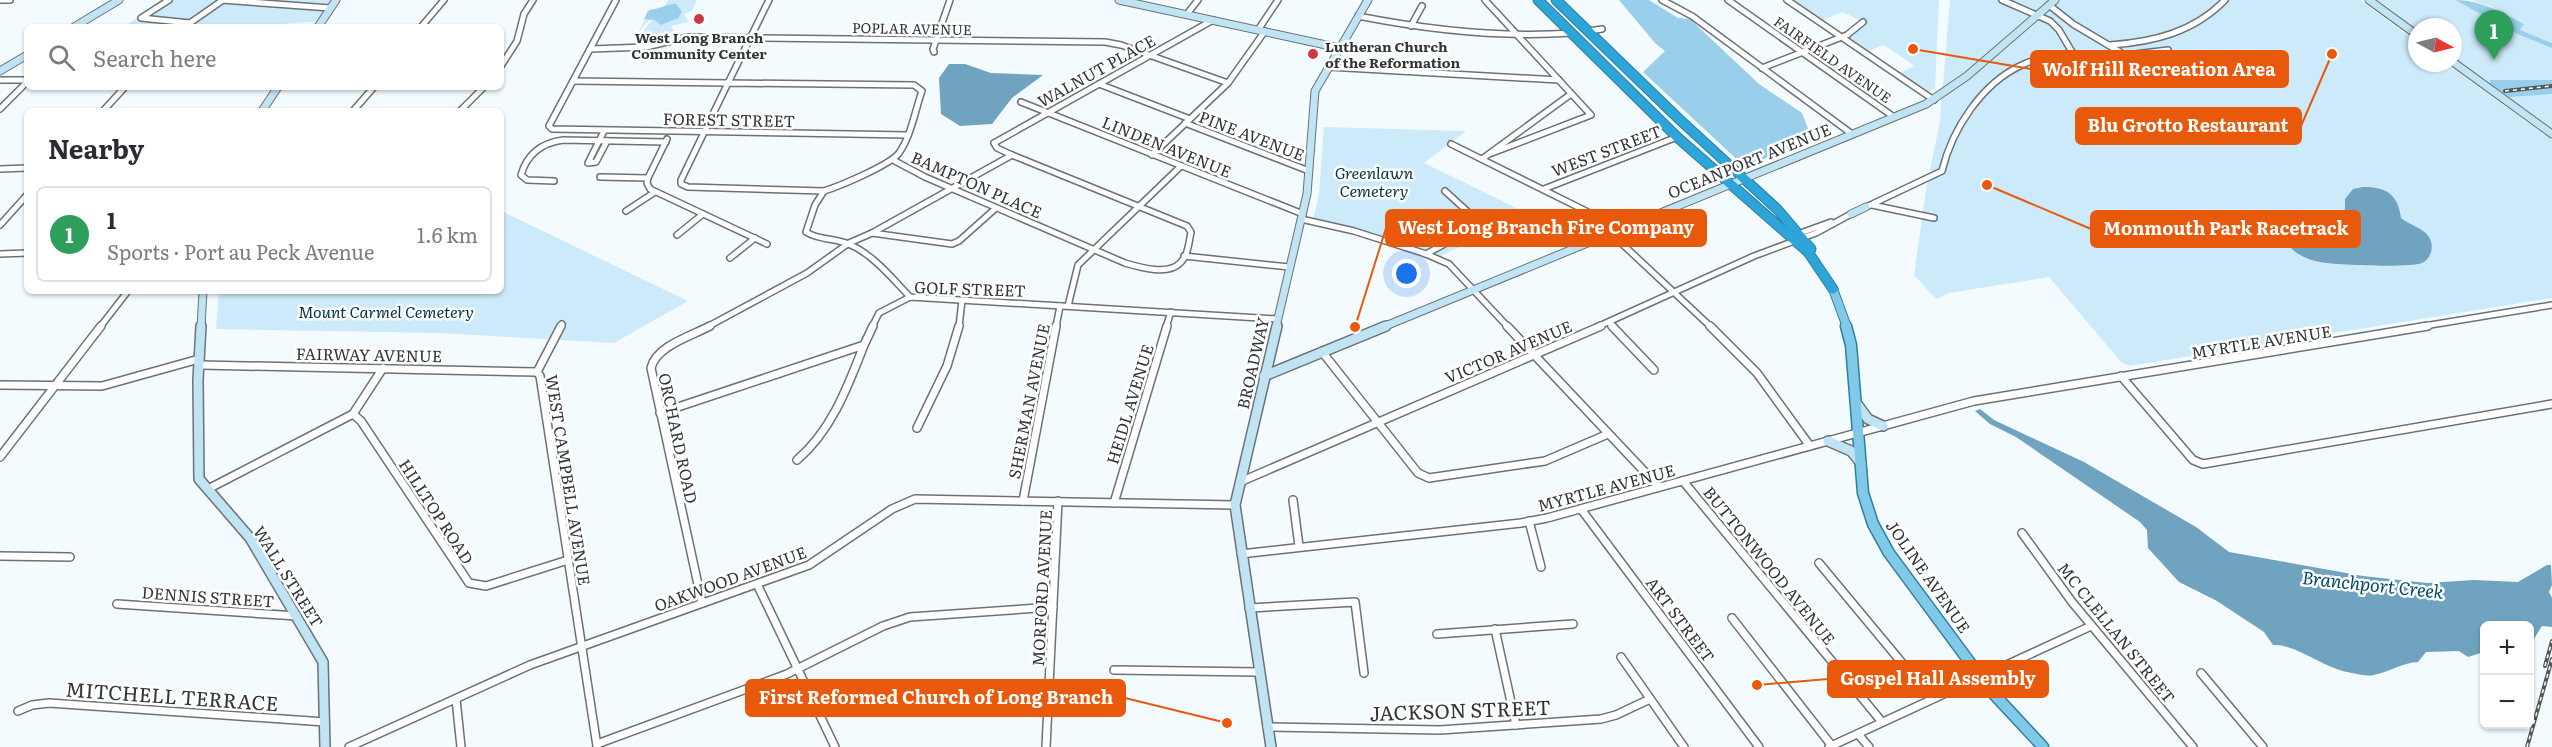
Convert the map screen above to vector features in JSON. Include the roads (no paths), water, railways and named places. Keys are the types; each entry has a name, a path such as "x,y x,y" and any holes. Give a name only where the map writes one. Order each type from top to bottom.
{"highway":[{"path":"1538,0 1677,137 1729,184 1796,238"},
{"path":"1556,0 1679,119 1745,178 1796,238 1833,289"}],"main road":[{"name":"JOLINE AVENUE","path":"1833,289 1848,330 1866,507 1881,540 1981,677 2008,711 2043,747"}],"street":[{"path":"0,0 10,0"},
{"path":"79,24 117,0"},
{"path":"169,0 141,18 190,23 223,0 330,9"},
{"path":"320,24 336,0"},
{"path":"424,24 444,0"},
{"path":"504,59 517,41 524,14 533,0"},
{"path":"616,0 573,81 914,85 921,88 908,135 901,152 893,160"},
{"path":"704,132 769,0"},
{"path":"934,52 950,0"},
{"path":"1119,0 1340,48"},
{"path":"1186,15 1198,0"},
{"path":"1152,154 1228,83 1278,0"},
{"name":"BROADWAY","path":"1271,747 1235,506 1302,216 1309,171 1314,94 1368,0"},
{"path":"1485,0 1591,116 1492,153"},
{"path":"1662,0 1692,16 1852,134"},
{"name":"FAIRFIELD AVENUE","path":"1728,0 1894,117"},
{"path":"1787,0 1934,100"},
{"path":"2002,0 2055,25 2072,52 2079,58 2094,62 2168,50"},
{"path":"2110,45 2138,42 2190,28 2207,17 2225,0"},
{"path":"2368,0 2408,29"},
{"path":"2052,2 2073,24 2121,53 2120,59"},
{"name":"OCEANPORT AVENUE","path":"1264,376 1934,100 1966,76 2052,2"},
{"path":"1411,26 1422,6"},
{"path":"1358,16 1411,26 1518,36 1572,33"},
{"name":"WALNUT PLACE","path":"1012,155 994,144 1045,113 1213,20"},
{"path":"1762,68 1842,38 1863,22"},
{"path":"1589,31 1602,29"},
{"name":"POPLAR AVENUE","path":"590,49 642,48 688,37 1110,42 1228,83"},
{"name":"VICTOR AVENUE","path":"1240,482 1609,322 1942,171 1945,152 1951,141 1966,117 1998,78 2023,64 2072,52"},
{"path":"0,71 24,57"},
{"path":"1328,67 1559,80"},
{"path":"2462,69 2552,134"},
{"path":"0,81 24,81"},
{"name":"FOREST STREET","path":"573,81 550,128 604,131 908,135"},
{"path":"0,109 24,84"},
{"name":"PINE AVENUE","path":"1098,84 1190,119"},
{"path":"106,108 122,90"},
{"path":"264,108 276,90"},
{"path":"356,108 371,90"},
{"path":"463,108 481,90"},
{"path":"1482,159 1571,94"},
{"name":"LINDEN AVENUE","path":"1021,102 1302,216 1426,254 1449,264 1659,487"},
{"name":"PINE AVENUE","path":"1185,123 1309,171"},
{"path":"604,131 588,163 596,162 608,141"},
{"path":"672,132 648,178 648,187 767,243"},
{"name":"BAMPTON PLACE","path":"704,132 681,180 683,186 824,191 843,185 893,160 906,169 1125,263 1149,268 1172,267 1179,264 1185,256"},
{"name":"WEST STREET","path":"1544,189 1677,137"},
{"path":"554,181 530,181 522,177 522,169 535,150 558,140 666,142"},
{"path":"1450,144 1582,208 1745,359 1810,446"},
{"path":"1012,155 1191,230 1185,256 1289,267"},
{"name":"ORCHARD ROAD","path":"702,603 651,368 657,356 807,273 849,243 872,233 1012,155"},
{"path":"1068,306 1078,265 1181,166"},
{"path":"0,169 24,168"},
{"path":"600,177 648,178"},
{"path":"824,191 815,205 806,232 812,236 849,243 910,297"},
{"path":"1426,254 1476,227 1479,222 1445,191"},
{"path":"626,212 655,192"},
{"path":"0,225 24,198"},
{"path":"1869,206 1934,218"},
{"path":"872,233 952,244 960,241 996,208"},
{"path":"676,235 704,214"},
{"path":"730,258 754,238"},
{"path":"0,254 24,253"},
{"path":"0,457 126,294"},
{"name":"WALL STREET","path":"204,294 198,380 197,466 199,479 250,538 323,662 325,747"},
{"name":"GOLF STREET","path":"797,460 809,450 838,405 879,313 910,297 1277,320"},
{"path":"917,428 952,348 962,310 962,300"},
{"name":"MYRTLE AVENUE","path":"1241,554 1529,521 1581,509 1969,402 2552,305"},
{"name":"SHERMAN AVENUE","path":"1023,501 1060,306"},
{"name":"HEIDL AVENUE","path":"1114,503 1171,312"},
{"path":"1609,322 1654,370"},
{"name":"WEST CAMPBELL AVENUE","path":"562,324 537,372 542,388 597,746"},
{"path":"660,413 864,345"},
{"path":"1323,353 1418,473 1429,478 1545,461 1608,434"},
{"name":"FAIRWAY AVENUE","path":"0,385 109,385 200,362 537,372"},
{"path":"207,489 353,414 382,368"},
{"path":"2121,376 2193,460 2203,464 2552,404"},
{"path":"1857,404 1868,419 1883,426"},
{"name":"HILLTOP ROAD","path":"353,414 361,421 469,583 486,586 568,560"},
{"path":"1828,441 1851,450 1861,463"},
{"name":"BUTTONWOOD AVENUE","path":"1683,481 1882,722"},
{"name":"OAKWOOD AVENUE","path":"349,747 530,665 814,562 905,502 926,498 1235,506"},
{"path":"1293,500 1299,546"},
{"name":"MORFORD AVENUE","path":"1046,747 1058,501"},
{"name":"ART STREET","path":"1581,509 1759,747"},
{"path":"1529,521 1541,567"},
{"name":"MC CLELLAN STREET","path":"2022,533 2091,626 2193,747"},
{"path":"0,556 70,557"},
{"path":"1819,563 1932,699"},
{"path":"757,584 835,747"},
{"path":"1249,608 1355,602 1364,673"},
{"name":"DENNIS STREET","path":"117,604 297,616"},
{"path":"597,746 798,669 883,626 910,616 1053,607"},
{"path":"1732,618 1831,746 2091,626"},
{"path":"1437,634 1573,624"},
{"path":"1495,629 1516,725"},
{"path":"1621,657 1684,747"},
{"path":"1114,670 1259,672"},
{"path":"2202,673 2262,747"},
{"path":"456,699 460,747"},
{"name":"JACKSON STREET","path":"1267,727 1440,730 1516,725 1607,718 1650,699"},
{"name":"MITCHELL TERRACE","path":"18,711 32,705 49,703 325,722"},
{"path":"1858,734 1869,747"}],"water":[{"path":"949,64 965,64 991,73 1043,75 1012,98 992,124 960,126 941,114 939,78"},
{"path":"2363,187 2384,190 2394,198 2401,218 2428,235 2432,249 2425,261 2414,265 2372,266 2328,263 2308,259 2291,248 2289,237 2304,225 2329,229 2345,223 2345,199 2353,189"},
{"name":"Branchport Creek","path":"1980,409 1994,420 2084,462 2196,527 2229,552 2363,576 2427,583 2474,580 2518,582 2547,565 2551,565 2552,585 2549,592 2552,598 2552,627 2542,626 2534,639 2534,621 2480,621 2480,653 2468,657 2459,651 2426,652 2418,662 2371,675 2338,670 2290,648 2273,645 2264,632 2217,601 2179,582 2148,548 2147,530 2140,522 2016,437 1990,424 1975,411"}],"railway":[{"path":"2505,91 2552,86"},
{"path":"2545,666 2552,641"},
{"path":"2527,747 2552,659"}],"place":[{"name":"West Long Branch Community Center","path":"699,19"},
{"name":"Wolf Hill Recreation Area","path":"1913,49"},
{"name":"Lutheran Church of the Reformation","path":"1313,54"},
{"name":"Blu Grotto Restaurant","path":"2332,54"},
{"name":"1","path":"2494,60"},
{"name":"Monmouth Park Racetrack","path":"1987,185"},
{"name":"West Long Branch Fire Company","path":"1355,327"},
{"name":"Gospel Hall Assembly","path":"1757,685"},
{"name":"First Reformed Church of Long Branch","path":"1227,723"}],"park label":[{"name":"Greenlawn Cemetery","path":"1374,181"},
{"name":"Mount Carmel Cemetery","path":"386,311"}]}
